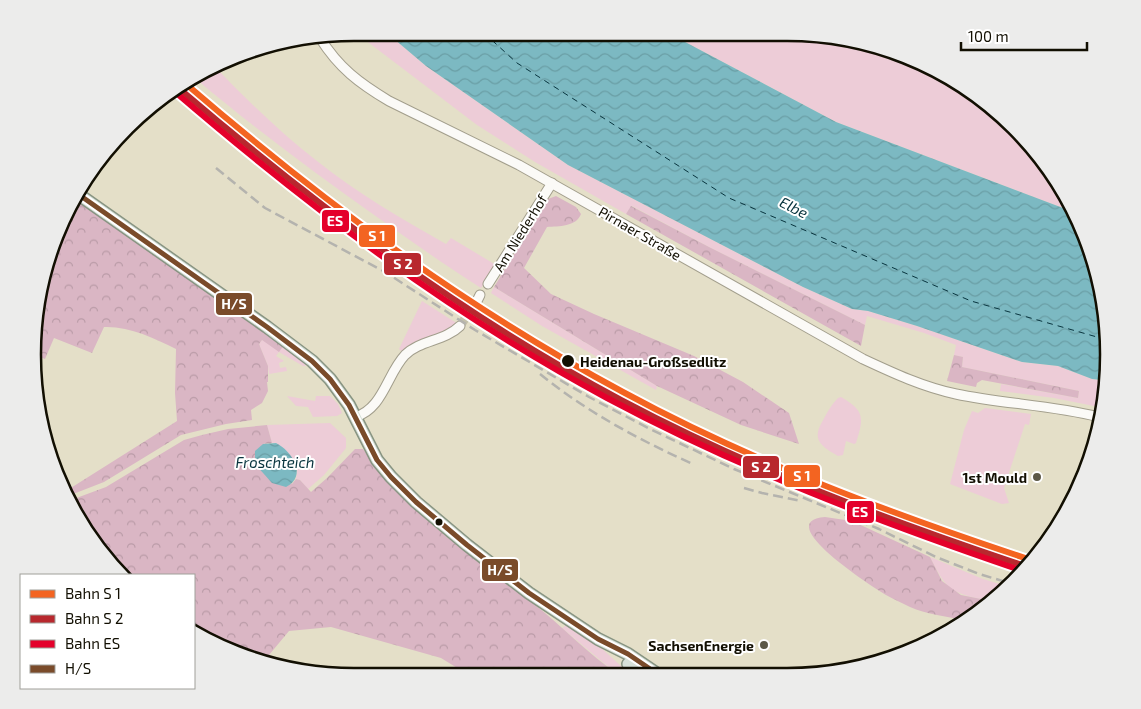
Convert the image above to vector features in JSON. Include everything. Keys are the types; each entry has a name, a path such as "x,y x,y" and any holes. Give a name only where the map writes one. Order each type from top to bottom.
{"main road":[{"path":"83,198 298,350 330,380 349,405 377,460 416,502 510,579 598,639 634,668"},
{"path":"598,639 628,654 649,668"}],"street":[{"name":"Pirnaer Straße","path":"323,43 341,67 374,92 552,183 863,359 896,374 954,394 1050,407 1094,416"},
{"name":"Am Niederhof","path":"488,284 552,183"},
{"path":"355,417 362,415 372,408 405,355 416,348 444,338 460,326"}],"shaded area":[{"path":"367,41 396,41 426,66 568,165 803,287 852,309 868,311 917,326 1022,362 1058,366 1099,380 1095,406 1054,398 1000,391 1001,384 1078,398 1079,391 962,367 963,357 954,355 956,345 867,316 865,325 632,206 626,214 535,162 477,125"},
{"path":"683,41 786,41 827,44 868,52 906,65 961,94 993,119 1035,164 1047,180 1063,208 836,122"},
{"path":"220,72 291,139 348,184 446,244 451,238 496,265 481,288 331,184 262,133 200,82"},
{"path":"494,287 657,386 656,390 542,326 491,293"},
{"path":"422,301 458,324 403,352 399,349"},
{"path":"262,340 292,351 306,366 279,352 276,356 284,361 279,363 280,368 286,367 287,371 269,374 268,366 259,344"},
{"path":"287,396 315,401 316,396 330,396 338,404 342,413 337,416 313,417 308,407 296,406"},
{"path":"841,397 855,407 861,416 861,421 856,443 846,441 843,455 838,456 820,443 818,434 829,409"},
{"path":"985,408 1031,414 1029,425 1025,424 1004,488 1009,503 1002,504 950,484 964,430 972,411 978,413"},
{"path":"330,423 346,438 346,448 324,475 308,489 300,480 296,479 297,470 276,443 272,443 267,425"},
{"path":"930,557 999,584 982,599 957,592 950,588 940,576"},
{"path":"567,625 600,647 624,668 610,668 562,628"}],"green space":[{"path":"556,196 576,207 581,214 571,224 547,227 524,268 551,294 694,356 743,382 789,413 799,444 741,425 657,386 494,287 548,199"},
{"path":"81,202 284,345 279,352 262,340 259,344 268,366 268,391 262,403 251,410 252,420 181,435 104,482 74,494 71,488 177,421 175,393 176,349 123,328 104,327 92,353 54,338 45,359 41,357 41,354 47,293 65,235"},
{"path":"631,206 865,325 861,346 626,214"},
{"path":"954,355 963,357 962,367 1079,391 1078,398 982,380 977,383 976,387 947,381"},
{"path":"267,425 272,443 263,444 292,484 296,479 300,480 311,492 355,449 363,449 380,472 420,514 534,604 610,668 457,668 441,658 331,627 289,631 269,656 235,644 195,624 195,574 131,574 94,529 76,498 106,487 184,440 228,429"},
{"path":"825,517 852,521 930,557 942,581 961,595 982,599 955,618 910,607 877,590 846,568 817,541 810,530 811,521"}],"water":[{"name":"Elbe","path":"396,41 683,41 836,122 1063,208 1083,254 1094,293 1099,334 1099,380 1058,366 1022,362 917,326 868,311 852,309 803,287 568,165 426,66"},
{"name":"Froschteich","path":"276,443 292,458 297,470 293,482 286,487 272,483 255,464 255,451 263,444"}],"ferry route":[{"path":"493,41 517,63 729,198 971,301 1099,338"}],"tunnel":[{"path":"460,326 477,301"}],"railway":[{"path":"216,168 265,208 385,272 475,330 589,397 650,429 734,469 879,529 936,557 1003,581"},
{"path":"540,374 595,413 653,445 693,464"},
{"path":"744,488 801,501"}],"transit line":[{"path":"190,88 342,211 451,288 564,359 672,417 772,464 875,505 1025,558"},
{"path":"183,92 285,176 393,257 504,332 562,367 669,425 769,470 870,511 1019,564"},
{"name":"H/S","path":"83,198 267,327 312,361 330,379 349,405 377,460 391,477 416,502 467,545 529,593 598,639 628,654 649,668"}],"rail line":[{"name":"ES","path":"179,95 276,176 382,256 492,331 607,398 657,424 758,471 914,533 1015,568"}],"place":[{"name":"Heidenau-Großsedlitz","path":"568,361"},
{"name":"1st Mould","path":"1037,477"},
{"name":"SachsenEnergie","path":"764,645"}]}
